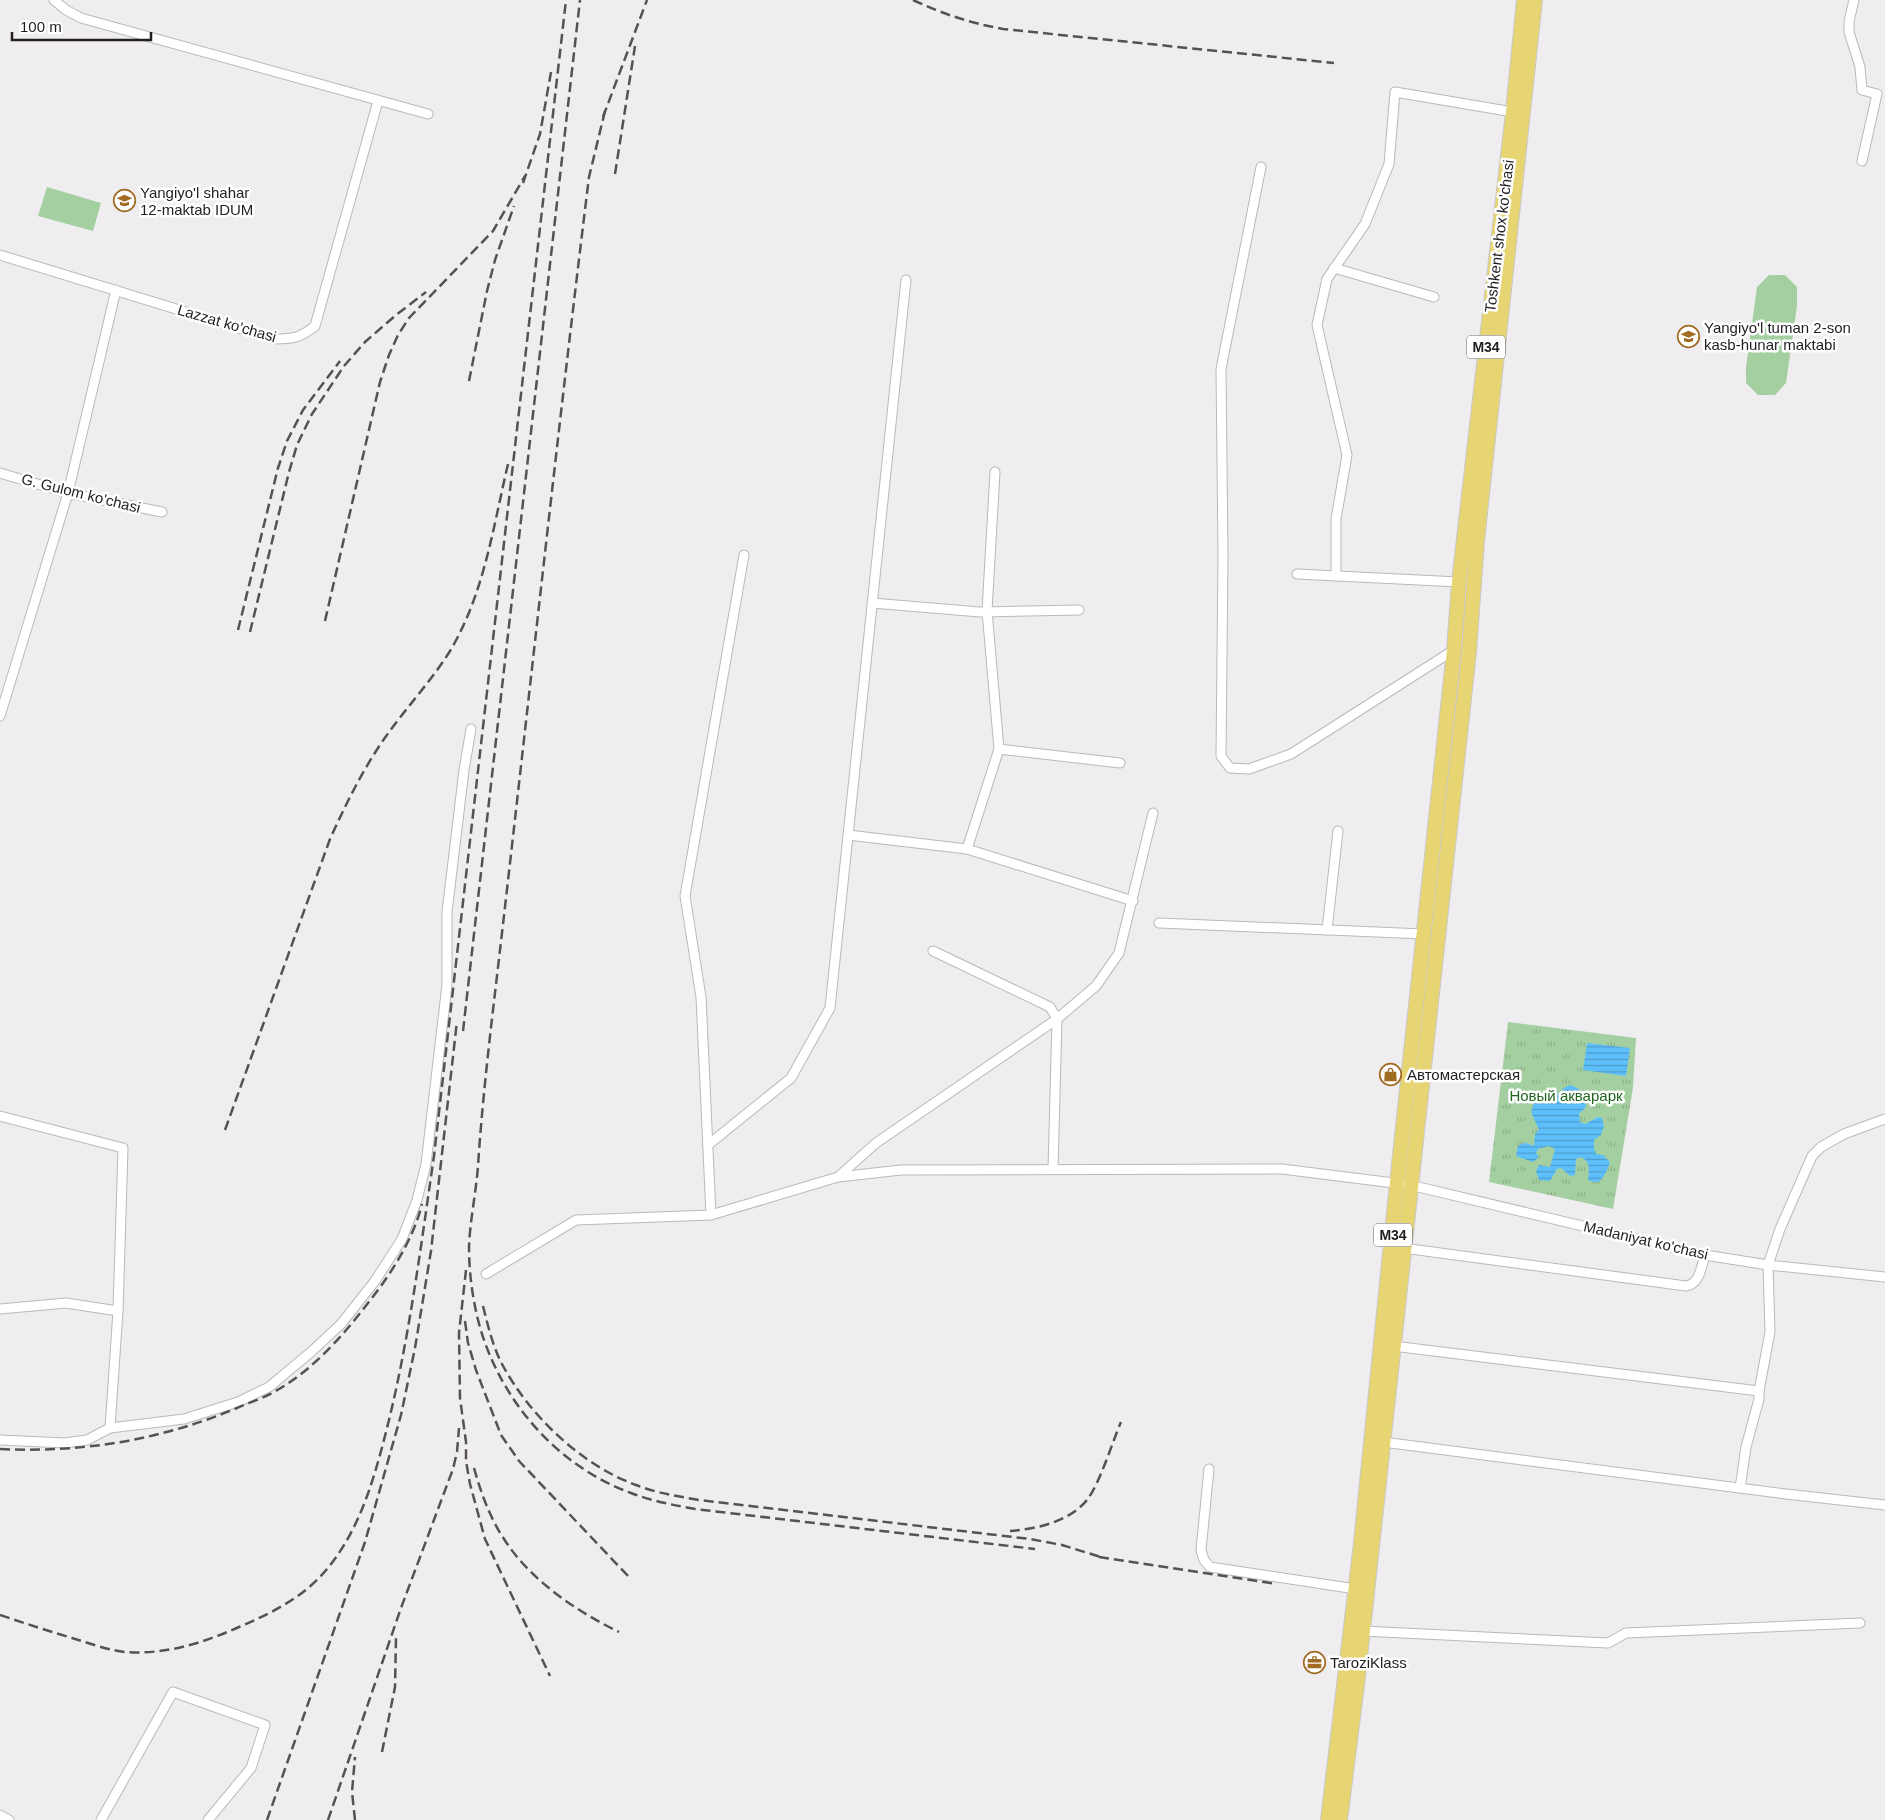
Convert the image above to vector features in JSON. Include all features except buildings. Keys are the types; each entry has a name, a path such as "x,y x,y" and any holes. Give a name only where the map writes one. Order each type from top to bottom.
{"main road":[{"name":"Toshkent shox ko'chasi","path":"1454,650 1459,582 1524,0"},
{"name":"Toshkent shox ko'chasi","path":"1404,1184 1469,652 1476,541 1535,0"},
{"name":"M34","path":"1328,1820 1404,1184 1424,934 1454,650"},
{"name":"M34","path":"1340,1820 1403,1248 1404,1184"}],"street":[{"path":"54,0 80,18 428,114"},
{"path":"1854,0 1849,21 1849,32 1860,67 1862,90 1877,94 1862,161"},
{"path":"1336,576 1336,519 1347,455 1317,325 1327,279 1365,224 1389,164 1395,92 1513,112"},
{"name":"Lazzat ko'chasi","path":"0,255 274,339 291,339 304,335 315,326 378,101"},
{"path":"1262,167 1221,369 1223,546 1221,756 1230,768 1250,769 1291,754 1454,650"},
{"path":"1334,268 1434,297"},
{"path":"708,1145 791,1078 830,1008 906,280"},
{"path":"0,716 68,493 116,290"},
{"path":"967,849 999,749 987,611 995,472"},
{"name":"G. Gulom ko'chasi","path":"0,473 68,493 162,512"},
{"path":"712,1215 701,997 685,896 744,555"},
{"path":"1297,574 1459,582"},
{"path":"872,603 987,611 1079,610"},
{"path":"0,1440 66,1443 87,1440 110,1428 184,1418 238,1402 269,1387 341,1324 375,1281 402,1239 417,1200 426,1164 447,985 447,912 464,770 471,729"},
{"path":"999,749 1120,763"},
{"path":"486,1274 576,1220 712,1215 838,1177 876,1143 1058,1019 1096,986 1119,953 1153,813"},
{"path":"1327,930 1338,831"},
{"path":"848,835 967,849 1133,901"},
{"path":"1159,924 1424,934"},
{"path":"933,951 1050,1007 1058,1019 1053,1169"},
{"path":"0,1116 123,1148 118,1311 110,1428"},
{"path":"1740,1488 1746,1447 1759,1399 1770,1332 1768,1264 1780,1229 1812,1156 1821,1147 1844,1134 1885,1119"},
{"name":"Madaniyat ko'chasi","path":"838,1177 901,1170 1282,1169 1404,1184 1705,1255 1885,1277"},
{"path":"1403,1248 1686,1286 1696,1282 1705,1255"},
{"path":"0,1309 66,1303 118,1311"},
{"path":"1393,1346 1759,1391"},
{"path":"1383,1442 1740,1488 1885,1504"},
{"path":"1209,1469 1201,1550 1204,1560 1210,1567 1356,1589"},
{"path":"1362,1631 1608,1643 1626,1633 1860,1623"},
{"path":"100,1820 173,1692 265,1725 251,1768 208,1820"},
{"path":"0,1815 9,1820"}],"green space":[{"path":"47,187 101,203 93,231 38,216"},
{"path":"1769,275 1785,275 1797,287 1797,306 1786,383 1775,395 1758,395 1746,383 1746,367 1757,287"},
{"name":"Новый акварарк","path":"1508,1022 1636,1038 1633,1088 1613,1209 1489,1182"}],"water":[{"path":"1587,1043 1630,1048 1626,1076 1583,1070"},
{"path":"1570,1085 1578,1088 1585,1099 1586,1107 1579,1114 1580,1122 1585,1124 1598,1117 1602,1118 1604,1126 1601,1135 1594,1140 1594,1148 1596,1154 1603,1155 1610,1162 1605,1174 1599,1181 1588,1180 1588,1164 1581,1157 1576,1159 1575,1175 1570,1176 1561,1168 1557,1169 1550,1181 1539,1180 1536,1171 1539,1165 1550,1167 1555,1149 1549,1146 1538,1149 1536,1153 1539,1157 1533,1162 1516,1156 1520,1144 1526,1143 1534,1146 1535,1134 1539,1130 1531,1112 1536,1098 1545,1093 1552,1097 1555,1096"}],"railway":[{"path":"0,1615 98,1646 125,1652 155,1652 198,1643 263,1616 298,1596 318,1579 339,1553 350,1535 373,1479 384,1440 403,1355 434,1156 566,0"},
{"path":"463,1031 580,0"},
{"path":"603,117 647,0"},
{"path":"913,0 935,10 979,24 1003,29 1334,63"},
{"path":"615,174 635,46"},
{"path":"523,183 540,134 551,72"},
{"path":"605,111 589,177 485,1079 469,1247 473,1294 480,1329 494,1365 507,1390 541,1433 560,1452 582,1468 606,1482 631,1493 655,1501 695,1509 1035,1549"},
{"path":"325,621 380,382 389,355 398,335 409,318 493,231 525,176"},
{"path":"469,381 487,291 495,260 514,206"},
{"path":"250,632 289,472 297,445 312,414 344,366 365,342 426,292"},
{"path":"238,630 278,468 287,441 303,410 340,361"},
{"path":"225,1130 330,839 374,754 434,674 462,629 486,560 508,464"},
{"path":"267,1820 365,1542 401,1415 415,1348 431,1251 457,1021"},
{"path":"0,1449 61,1449 121,1442 150,1436 208,1419 259,1399 286,1385 312,1365 358,1316 400,1256 413,1231 422,1204"},
{"path":"466,1270 459,1333 460,1398 470,1484 485,1539 550,1676"},
{"path":"483,1306 493,1343 502,1364 527,1402 558,1436 577,1451 596,1465 636,1485 699,1500 1030,1539 1062,1545 1104,1558"},
{"path":"465,1321 468,1343 476,1370 501,1435 519,1461 629,1577"},
{"path":"1010,1531 1052,1523 1080,1508 1097,1484 1121,1422"},
{"path":"328,1820 401,1608 453,1469 459,1428"},
{"path":"474,1468 494,1523 527,1568 555,1593 619,1632"},
{"path":"1099,1557 1277,1584"},
{"path":"382,1752 395,1687 396,1638"},
{"path":"355,1757 352,1792 355,1820"}],"place":[{"name":"Yangiyo'l shahar 12-maktab IDUM","path":"124,201"},
{"name":"Yangiyo'l tuman 2-son kasb-hunar maktabi","path":"1688,336"},
{"name":"Автомастерская","path":"1391,1074"},
{"name":"TaroziKlass","path":"1314,1662"}]}
